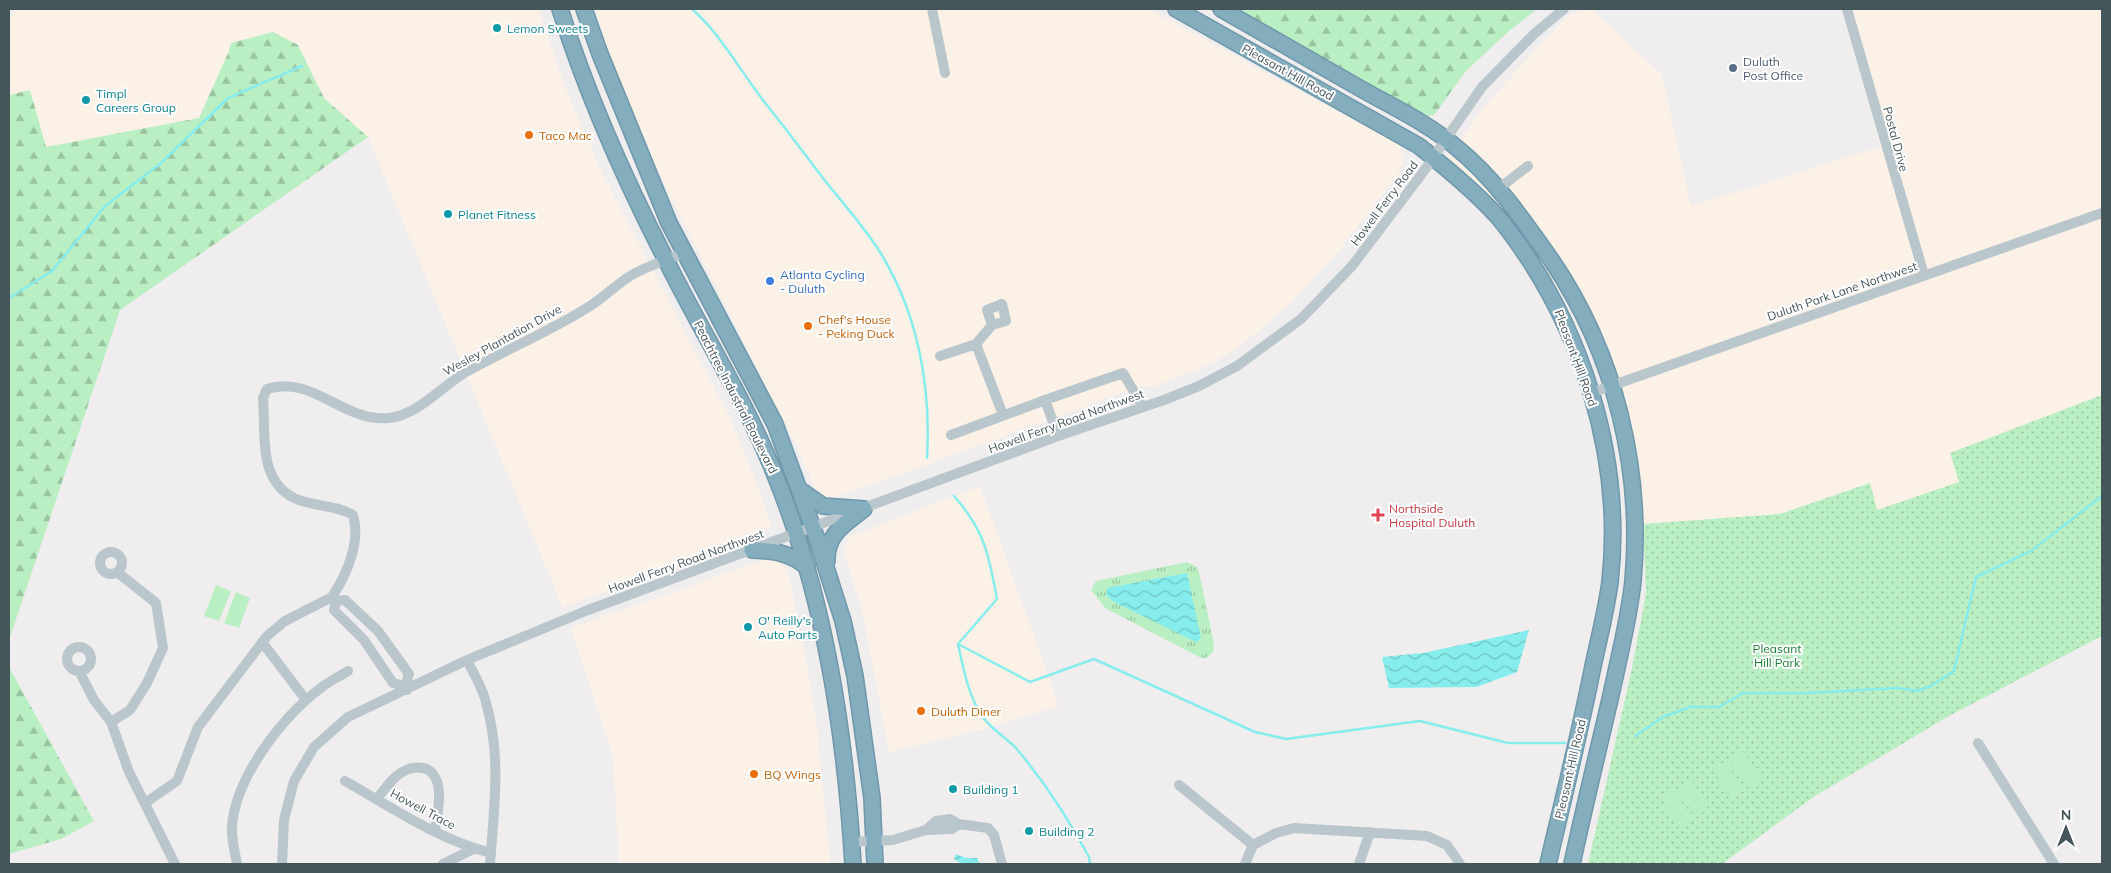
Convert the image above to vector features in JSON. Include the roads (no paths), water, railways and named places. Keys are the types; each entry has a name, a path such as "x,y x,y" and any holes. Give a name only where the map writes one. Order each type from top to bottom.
{"highway":[{"name":"Peachtree Industrial Boulevard","path":"560,9 593,99 666,261 752,425 775,474 796,533 817,601 835,697 848,792 853,864"},
{"name":"Peachtree Industrial Boulevard","path":"584,9 600,54 665,213 775,424 800,490 842,620 856,684 867,756 875,864"},
{"name":"Pleasant Hill Road","path":"1176,9 1419,146 1433,157 1502,222 1535,267 1566,323 1591,393 1601,433 1610,493 1612,536 1610,582 1586,702 1548,864"},
{"name":"Pleasant Hill Road","path":"1221,9 1408,115 1458,148 1498,189 1534,234 1570,290 1593,335 1612,385 1629,461 1634,511 1633,576 1622,644 1572,864"},
{"path":"800,490 823,506 864,509"},
{"path":"827,570 826,550 831,539 837,530 864,509"},
{"path":"752,550 784,553 797,558 807,567"}],"street":[{"path":"932,9 945,73"},
{"name":"Howell Ferry Road","path":"1199,386 1237,366 1267,346 1314,307 1352,266 1482,88 1505,61 1564,9"},
{"name":"Postal Drive","path":"1847,9 1924,275"},
{"path":"1498,189 1528,166"},
{"name":"Duluth Park Lane Northwest","path":"1591,393 2102,213"},
{"path":"666,261 685,252"},
{"name":"Wesley Plantation Drive","path":"334,599 356,543 356,527 353,515 331,506 294,498 271,475 265,458 263,398 266,389 278,385 308,389 347,409 366,416 388,418 408,413 465,372 590,306 629,277 666,261"},
{"path":"940,356 976,344 992,325"},
{"path":"976,344 1003,415"},
{"path":"951,434 1123,372 1143,407"},
{"name":"Howell Ferry Road Northwest","path":"282,864 284,820 294,782 314,747 348,717 467,660 588,610 1058,436 1199,386"},
{"path":"1044,400 1058,436"},
{"path":"111,722 130,710 147,683 163,648 156,603 117,572"},
{"path":"145,804 177,781 198,727 262,642 285,621 334,599 346,600 388,643 409,674 406,688 392,683 374,654 334,610 334,599"},
{"path":"262,642 306,700"},
{"path":"374,654 388,643"},
{"path":"467,660 484,696 491,723 497,784 490,864"},
{"path":"79,671 94,700 111,722 129,772 175,864"},
{"path":"237,864 232,826 244,780 261,752 306,700 322,686 348,671"},
{"path":"1978,743 2054,864"},
{"path":"377,799 388,783 402,772 415,767 429,770 436,778 438,790 436,831"},
{"name":"Howell Trace","path":"345,782 436,831 474,849 491,853"},
{"path":"1179,785 1253,845"},
{"path":"852,842 893,840 926,830 936,821 950,819 959,824 982,826 991,830 1002,864"},
{"path":"1245,864 1253,845 1276,833 1294,828 1427,836 1447,844 1460,864"},
{"path":"1359,864 1370,832"},
{"path":"443,864 474,849"}],"water":[{"path":"1187,573 1201,638 1196,642 1114,602 1106,595 1107,588"},
{"path":"1529,630 1517,672 1477,687 1389,688 1382,657 1423,653"},
{"path":"956,854 966,858 977,858 980,864 962,864 954,859"}],"waterway":[{"path":"692,9 712,29 766,104 863,228 883,257 906,304 920,354 927,406 927,458"},
{"path":"9,298 52,271 105,206 161,163 228,98 302,66"},
{"path":"954,496 973,521 984,544 997,599 958,644"},
{"path":"1635,736 1663,717 1690,707 1719,707 1743,693 1808,693 1897,688 1917,691 1931,686 1954,671 1976,577 2031,551 2102,496"},
{"path":"958,644 1030,682 1094,659 1255,732 1286,739 1420,721 1508,743 1565,743"},
{"path":"958,644 964,671 977,708 985,720 1015,747 1036,773 1073,828 1089,857 1090,864"}],"place":[{"name":"Lemon Sweets","path":"497,28"},
{"name":"Duluth Post Office","path":"1733,68"},
{"name":"Timpl Careers Group","path":"86,100"},
{"name":"Taco Mac","path":"529,135"},
{"name":"Planet Fitness","path":"448,214"},
{"name":"Atlanta Cycling - Duluth","path":"770,281"},
{"name":"Chef's House - Peking Duck","path":"808,326"},
{"name":"Northside Hospital Duluth","path":"1378,515"},
{"name":"O' Reilly's Auto Parts","path":"748,627"},
{"name":"Duluth Diner","path":"921,711"},
{"name":"BQ Wings","path":"754,774"},
{"name":"Building 1","path":"953,789"},
{"name":"Building 2","path":"1029,831"}],"park label":[{"name":"Pleasant Hill Park","path":"1777,655"}]}
